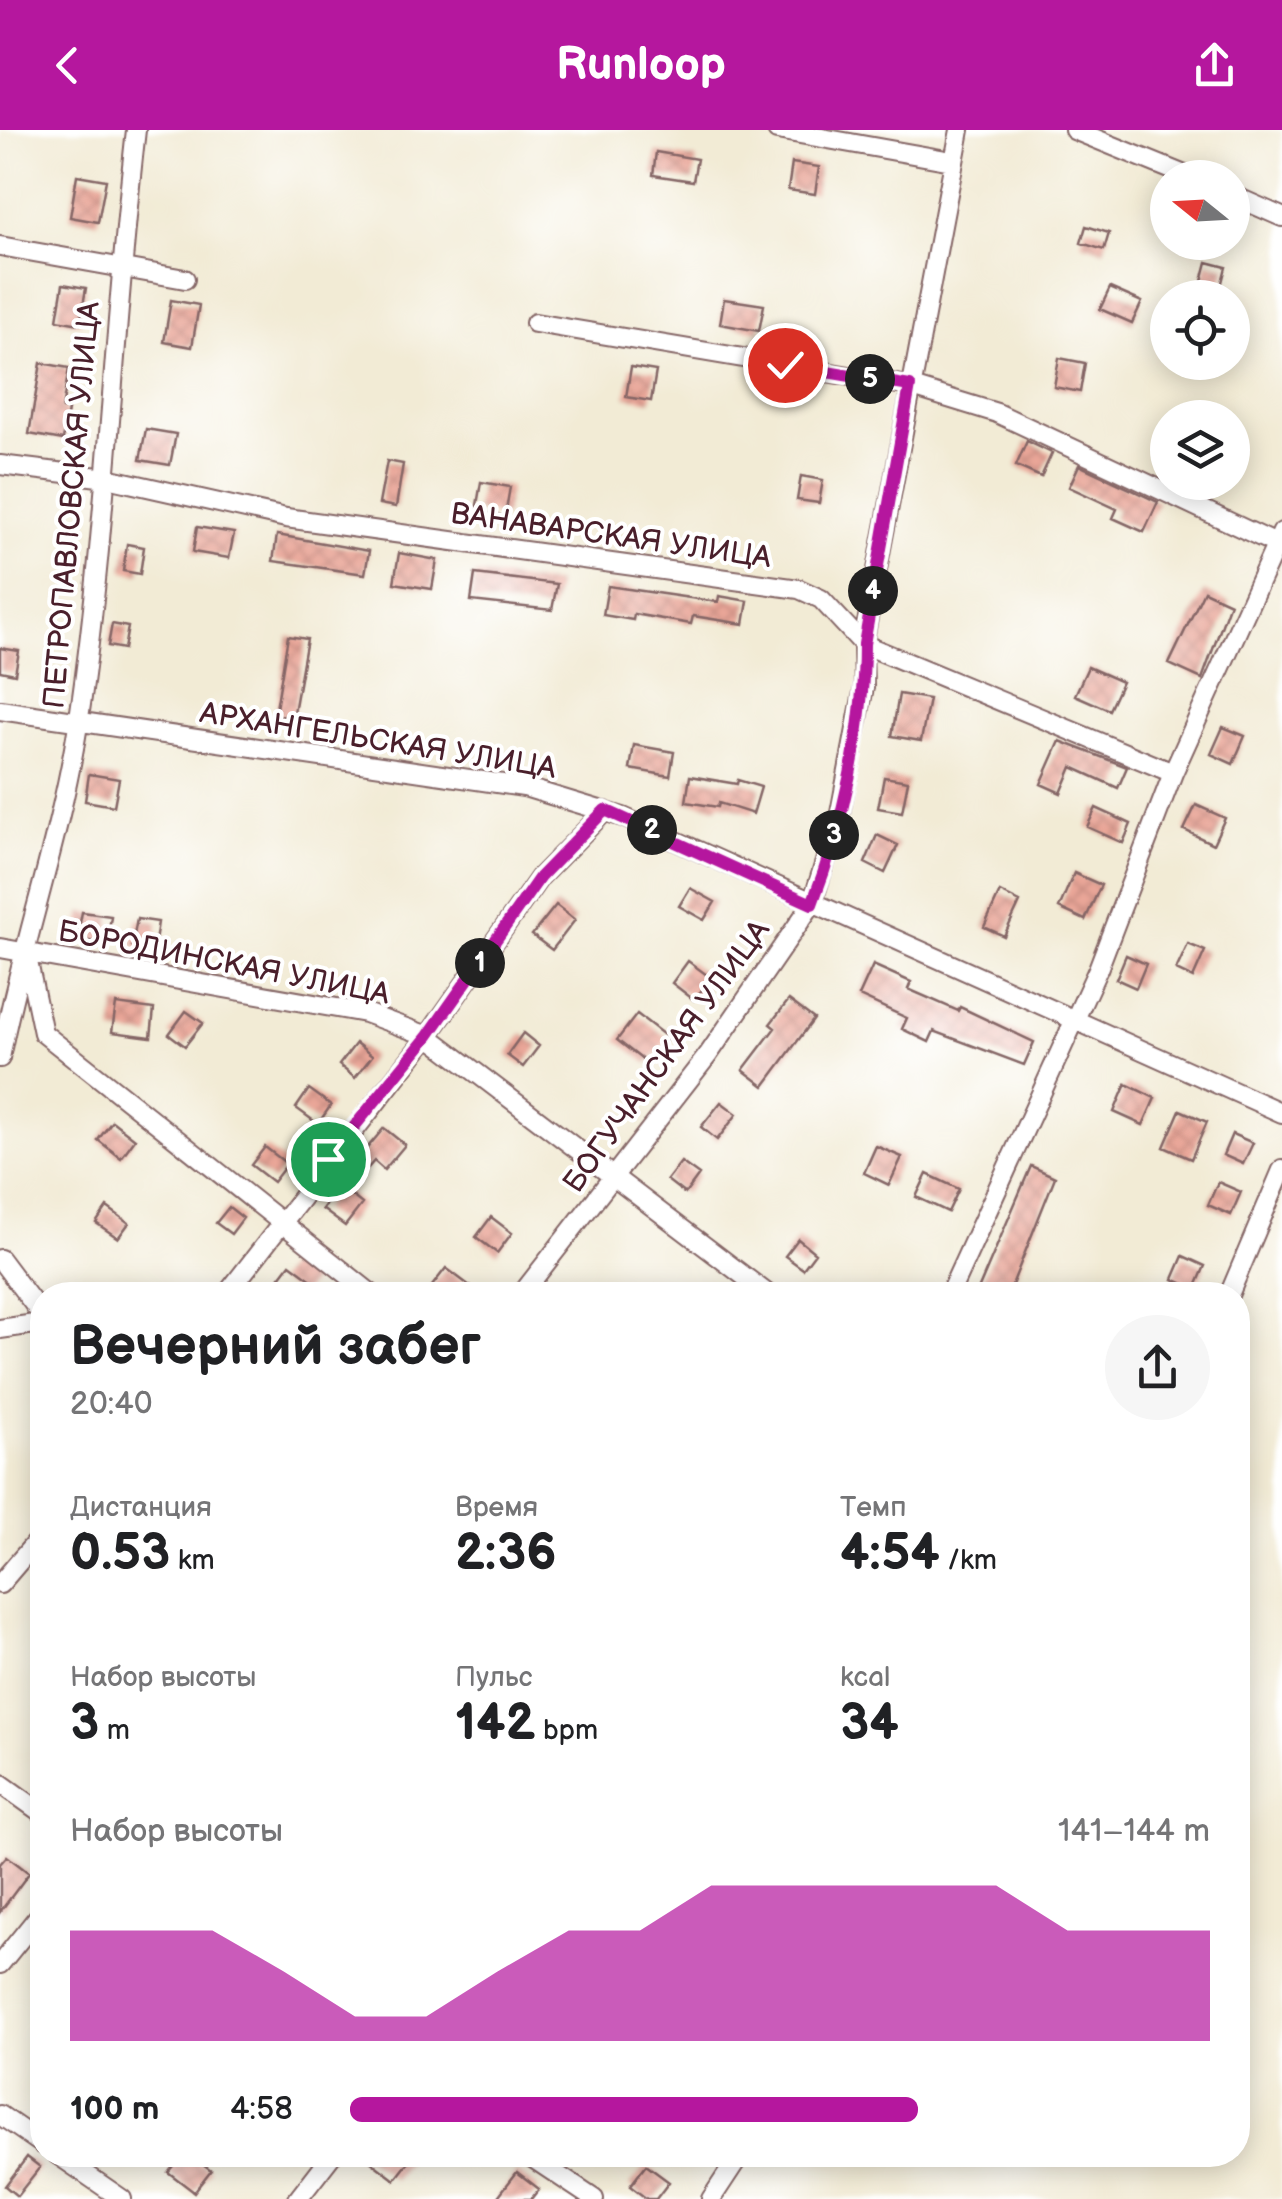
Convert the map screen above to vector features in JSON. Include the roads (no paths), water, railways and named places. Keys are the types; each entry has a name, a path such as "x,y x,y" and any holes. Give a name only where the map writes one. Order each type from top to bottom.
{"street":[{"name":"ПЕТРОПАВЛОВСКАЯ УЛИЦА","path":"0,1058 79,722 108,478 120,269 136,130"},
{"path":"777,130 952,161"},
{"name":"БОГУЧАНСКАЯ УЛИЦА","path":"531,1282 708,1054 812,904 840,812 864,687 864,644 960,130"},
{"path":"1074,130 1150,161"},
{"path":"1250,203 1282,217"},
{"path":"0,246 185,279"},
{"path":"536,323 910,386 997,413 1279,538 1174,773 1075,1021 955,1282"},
{"name":"ВАНАВАРСКАЯ УЛИЦА","path":"0,466 108,478 286,518 800,589 821,599 864,644 1174,773"},
{"name":"АРХАНГЕЛЬСКАЯ УЛИЦА","path":"0,710 524,787 605,810 1282,1113"},
{"path":"236,1282 428,1036 540,877 605,810"},
{"name":"БОРОДИНСКАЯ УЛИЦА","path":"0,948 365,1013 428,1036 752,1282"},
{"path":"26,951 43,1033 356,1282"},
{"path":"1235,1282 1282,1170"},
{"path":"0,1259 30,1302"},
{"path":"0,1329 30,1322"},
{"path":"0,1584 30,1549"},
{"path":"0,1783 30,1805"},
{"path":"0,1964 30,1927"},
{"path":"0,2115 30,2136"},
{"path":"75,2167 122,2199"},
{"path":"298,2199 323,2167"},
{"path":"546,2167 594,2199"},
{"path":"710,2199 732,2167"}]}
